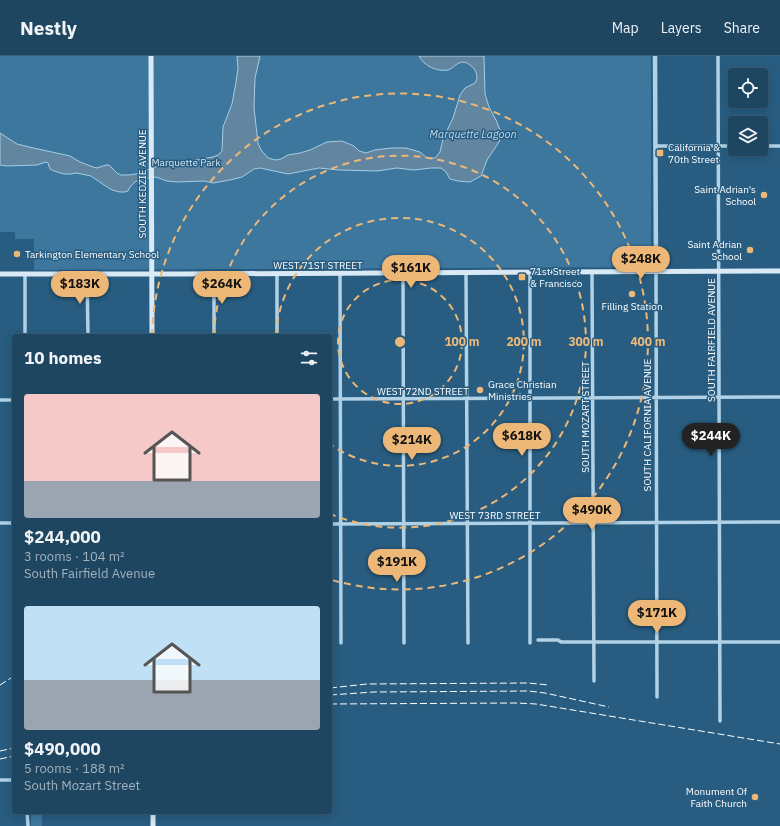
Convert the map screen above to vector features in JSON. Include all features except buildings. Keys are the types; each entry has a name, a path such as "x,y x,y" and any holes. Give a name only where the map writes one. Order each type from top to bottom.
{"main road":[{"name":"SOUTH KEDZIE AVENUE","path":"151,56 152,334"},
{"name":"WEST 71ST STREET","path":"0,274 340,274 780,271"},
{"path":"153,814 153,826"}],"street":[{"name":"SOUTH CALIFORNIA AVENUE","path":"656,56 657,697"},
{"name":"SOUTH FAIRFIELD AVENUE","path":"718,56 720,721"},
{"path":"656,146 728,146"},
{"path":"768,146 780,146"},
{"name":"SOUTH MOZART STREET","path":"592,272 594,681"},
{"path":"404,273 404,643"},
{"path":"466,273 468,643"},
{"path":"530,273 530,642"},
{"path":"25,274 25,334"},
{"path":"87,274 88,334"},
{"path":"214,274 214,334"},
{"path":"277,274 277,334"},
{"path":"340,274 341,643"},
{"name":"WEST 72ND STREET","path":"332,399 780,397"},
{"path":"0,400 12,400"},
{"name":"WEST 73RD STREET","path":"332,524 780,522"},
{"path":"0,524 12,524"},
{"path":"538,640 558,640 562,642 780,642"},
{"path":"0,780 12,780"},
{"path":"27,814 28,826"}],"green space":[{"name":"Marquette Park","path":"0,56 651,56 651,265 647,267 34,270 34,239 15,239 15,232 0,232"},
{"path":"31,814 42,814 42,826 31,826"}],"water":[{"name":"Marquette Lagoon","path":"237,56 260,56 255,78 254,108 258,143 261,150 268,158 275,160 281,159 288,155 310,150 327,142 342,141 354,146 359,151 366,153 391,148 406,148 420,152 427,158 435,158 440,152 443,139 453,118 460,95 465,88 475,83 477,77 475,70 466,63 461,62 448,70 440,70 431,68 421,60 419,56 484,56 485,94 489,107 501,133 499,142 487,160 481,176 470,182 450,179 446,172 441,168 414,170 397,168 377,171 319,168 288,174 260,168 254,169 242,177 213,183 204,181 167,181 156,177 141,179 135,182 128,191 120,192 112,190 91,176 77,173 64,174 54,171 50,169 48,163 46,162 37,165 0,165 0,133 17,144 70,156 93,167 97,168 109,165 121,175 136,174 172,161 191,161 218,155 222,151 223,127 232,104 238,68"}],"railway":[{"path":"0,685 12,677"},
{"path":"332,688 367,684 528,683 549,685"},
{"path":"332,695 374,692 529,691 609,707"},
{"path":"332,704 536,704 780,744"},
{"path":"0,751 12,748"},
{"path":"0,759 12,756"}],"place":[{"name":"California & 70th Street","path":"660,153"},
{"name":"Saint Adrian's School","path":"764,195"},
{"name":"Saint Adrian School","path":"750,250"},
{"name":"Tarkington Elementary School","path":"17,254"},
{"name":"71st Street & Francisco","path":"522,277"},
{"name":"Filling Station","path":"632,294"},
{"name":"Grace Christian Ministries","path":"480,390"},
{"name":"Monument Of Faith Church","path":"755,797"}]}
